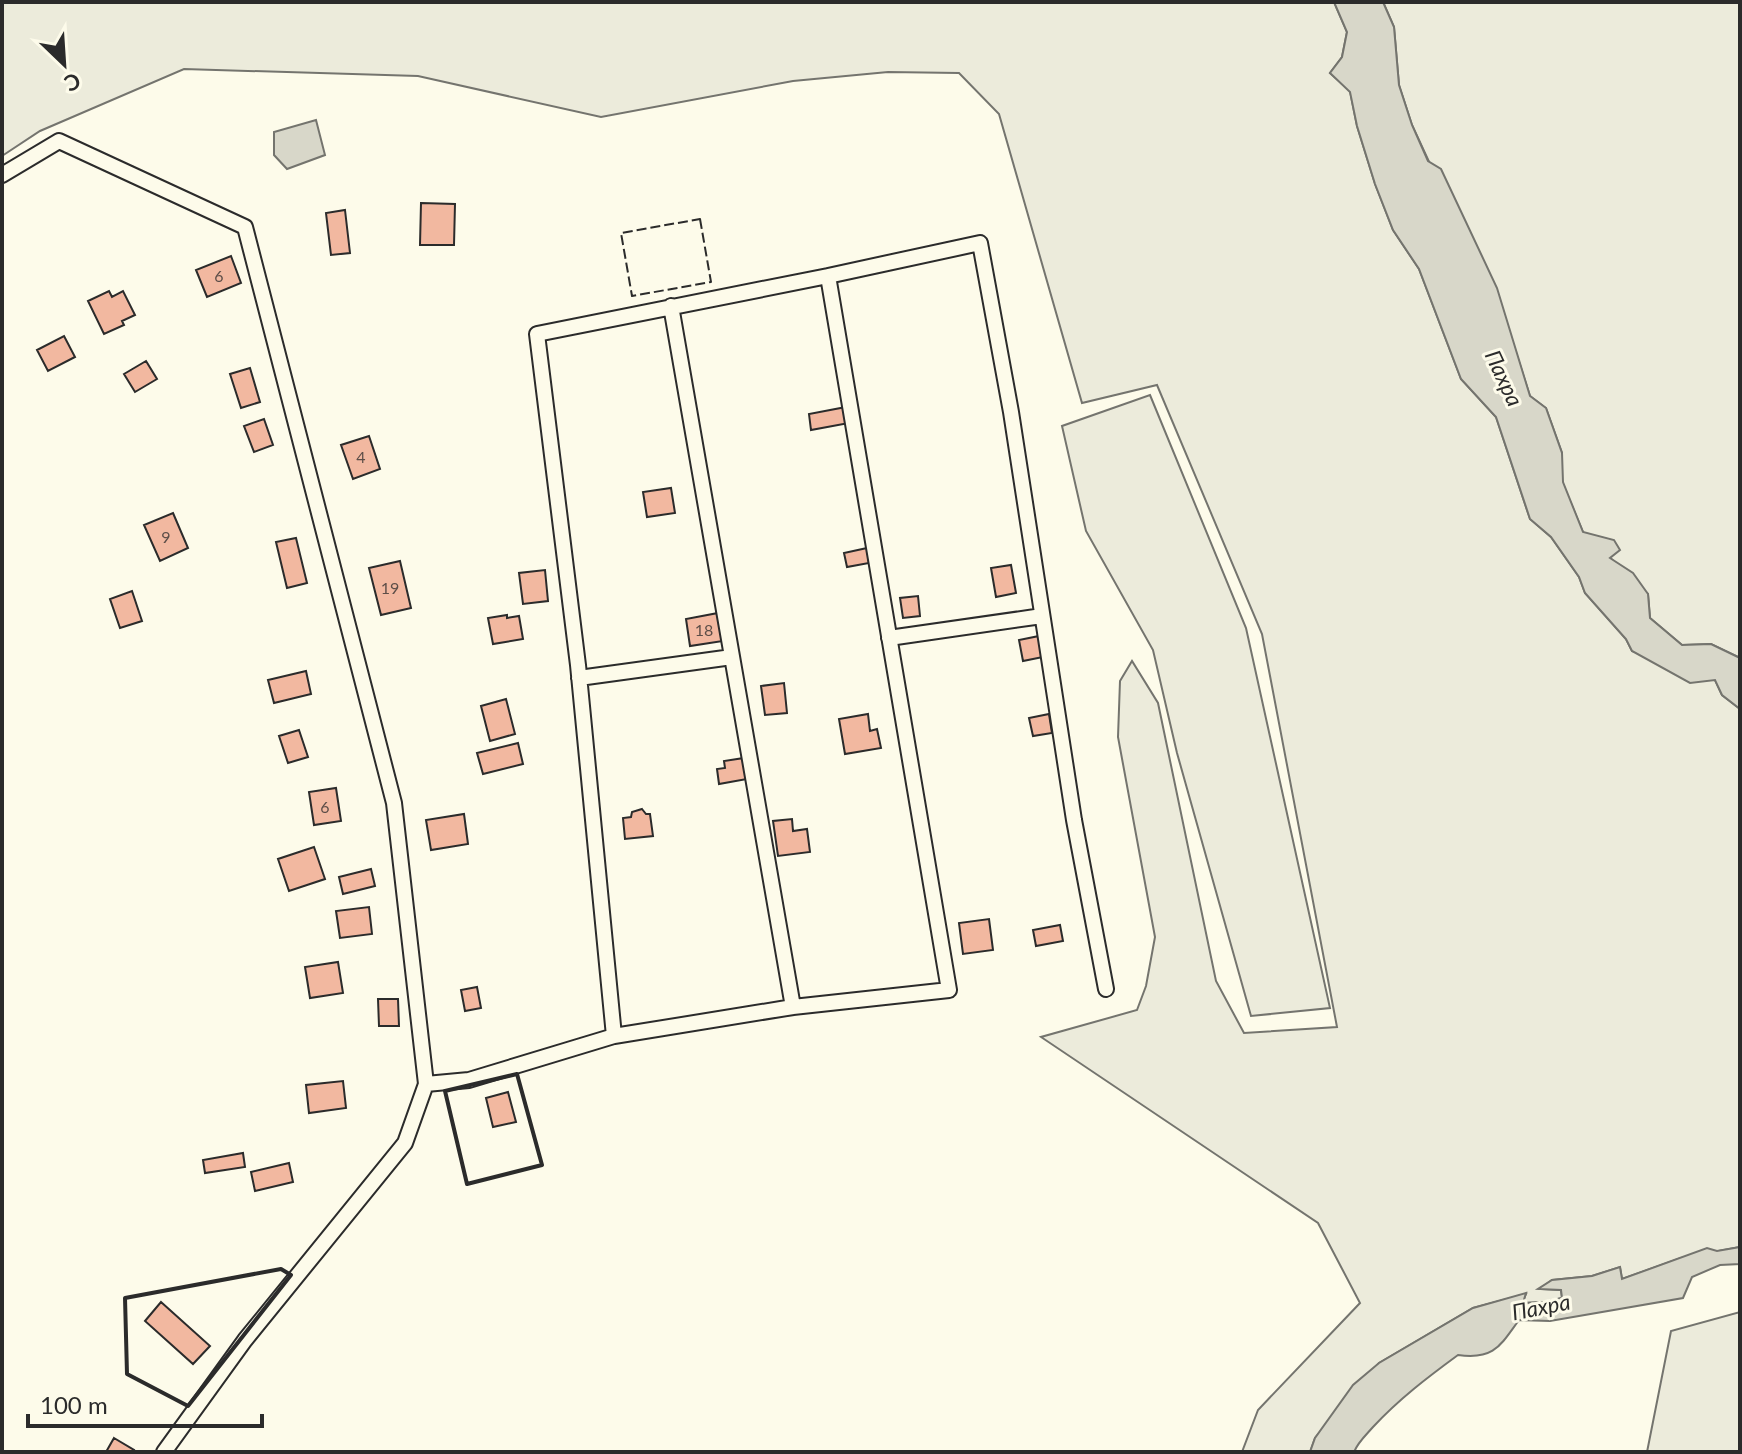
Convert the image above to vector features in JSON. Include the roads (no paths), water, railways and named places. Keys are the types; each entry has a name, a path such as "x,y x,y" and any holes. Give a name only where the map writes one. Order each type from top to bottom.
{"street":[{"path":"2,175 59,141 245,227 394,803 426,1084 405,1143 245,1340 164,1452"},
{"path":"614,1036 579,678 537,334 980,243 1011,412 1074,820 1106,989"},
{"path":"426,1084 469,1080 614,1036 793,1007 949,990 828,276"},
{"path":"671,306 793,1007"},
{"path":"889,638 1042,616"},
{"path":"579,678 732,657"}],"water":[{"name":"Пахра","path":"1334,2 1383,2 1394,27 1399,85 1412,125 1428,161 1441,169 1497,288 1530,396 1546,408 1562,453 1563,482 1583,532 1614,540 1620,550 1610,558 1633,573 1648,594 1650,618 1682,645 1711,644 1740,658 1740,709 1722,695 1715,680 1690,683 1632,651 1626,639 1585,593 1579,577 1551,537 1530,519 1496,417 1461,379 1419,269 1393,230 1375,184 1350,92 1330,73 1342,57 1347,32"},
{"path":"316,120 325,155 287,169 274,155 274,132"},
{"name":"Пахра","path":"1740,1247 1740,1264 1720,1265 1692,1277 1683,1298 1550,1321 1519,1320 1495,1349 1480,1355 1458,1355 1425,1380 1383,1417 1354,1452 1310,1452 1315,1438 1353,1385 1379,1363 1473,1308 1526,1293 1523,1303 1562,1298 1561,1290 1538,1289 1552,1280 1592,1276 1620,1267 1622,1279 1707,1248 1717,1251"}]}
